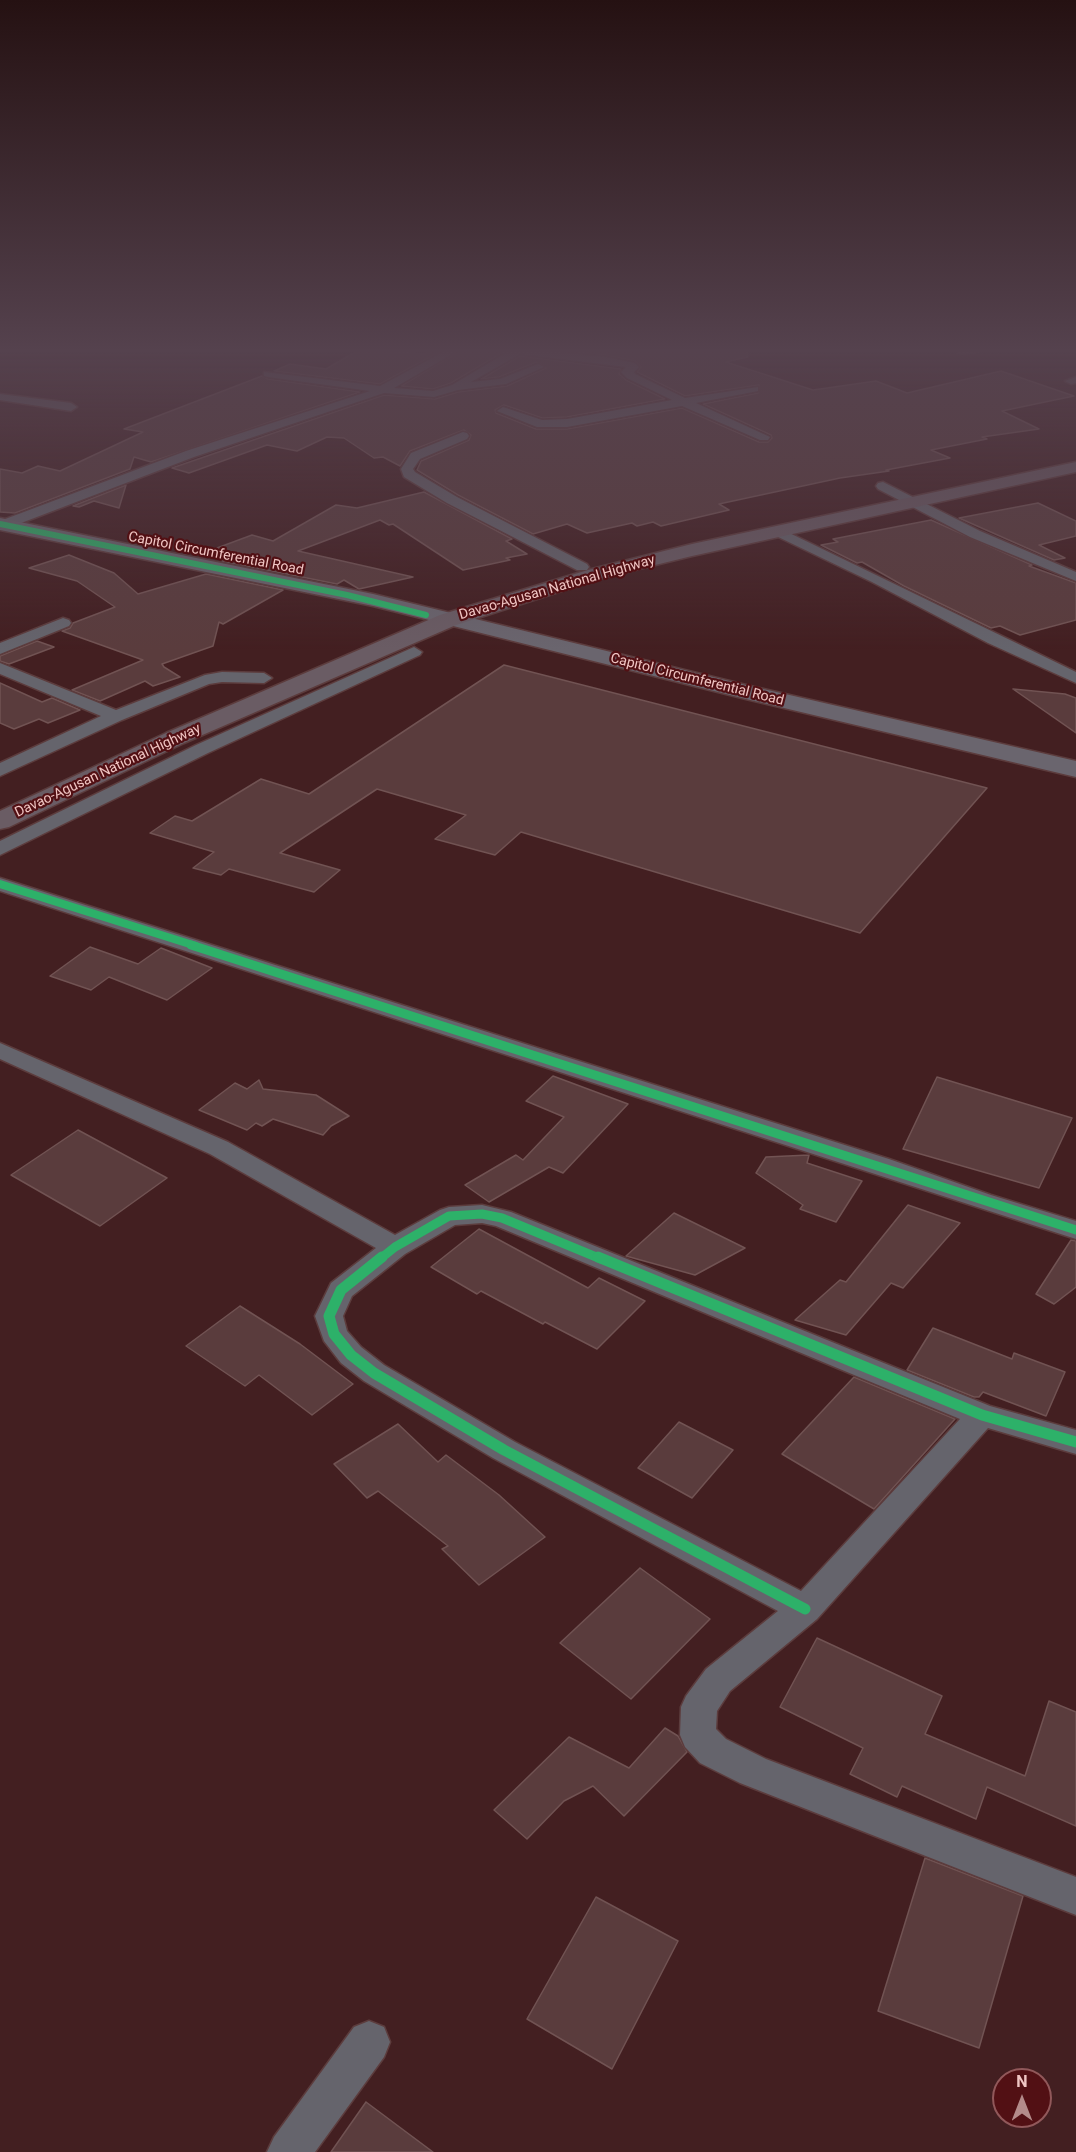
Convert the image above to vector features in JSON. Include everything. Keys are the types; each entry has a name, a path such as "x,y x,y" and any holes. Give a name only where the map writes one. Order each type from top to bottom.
{"highway":[{"name":"Davao-Agusan National Highway","path":"0,801 264,678 582,567 898,494 1076,458"},
{"name":"Davao-Agusan National Highway","path":"0,821 437,617 595,574 777,531 898,494 1076,467"}],"main road":[{"name":"Capitol Circumferential Road","path":"1,524 347,595 1076,770"}],"street":[{"path":"1,524 204,449"},
{"path":"431,449 415,456 407,469 409,474 452,501 582,567"},
{"path":"898,494 975,534 1076,577"},
{"path":"777,531 877,579 994,640 1076,678"},
{"path":"0,649 63,623"},
{"path":"0,849 201,749 414,652"},
{"path":"0,668 116,716"},
{"path":"0,770 116,716 205,680 222,677 264,678"},
{"path":"0,884 880,1165 982,1201 1076,1230"},
{"path":"0,1050 219,1148 394,1247"},
{"path":"805,1609 504,1450 374,1373 351,1355 334,1334 328,1316 341,1290 394,1247 449,1216 482,1214 502,1218 982,1414 1076,1442"},
{"path":"982,1414 805,1609 718,1680 699,1707 698,1735 713,1751 753,1771 1076,1896"},
{"path":"289,2152 369,2042"}],"building":[{"path":"106,449 189,449 151,462 134,457 130,469 15,513 0,512 0,469 22,473 38,466 60,471"},
{"path":"226,449 255,449 189,473 172,468"},
{"path":"361,449 414,449 410,451 400,466 383,457 374,458"},
{"path":"447,449 934,449 931,450 950,458 886,470 889,471 840,478 719,504 729,510 661,526 653,522 637,526 632,523 587,533 567,524 533,534 458,495 417,470 421,461"},
{"path":"126,485 119,508 94,501 79,507 73,506"},
{"path":"424,492 512,539 506,541 527,554 463,570 393,524 389,525 380,520 298,551 413,577 359,589 344,580 337,584 222,561 233,556 217,548 252,535 273,541 336,505 357,508"},
{"path":"1038,503 1076,521 1076,536 1039,545 1065,558 1054,560 959,518"},
{"path":"931,520 1032,565 1029,566 1076,583 1076,620 1020,635 1000,626 991,628 904,586 862,562 857,563 821,545 838,542 833,539"},
{"path":"69,555 114,573 138,594 206,574 283,590 223,624 219,622 213,646 162,664 180,677 153,686 145,681 100,701 72,690 143,660 62,631 70,628 73,623 115,607 77,581 29,568"},
{"path":"37,641 54,647 9,664 0,661 0,656"},
{"path":"504,665 987,788 860,933 521,832 495,855 435,839 466,815 377,789 280,853 340,870 314,892 229,869 221,875 193,868 214,852 150,833 175,816 192,821 261,779 309,794"},
{"path":"0,683 42,702 52,698 80,710 48,723 39,719 14,729 0,723"},
{"path":"1013,689 1065,694 1076,698 1076,733"},
{"path":"90,947 138,964 161,948 212,968 167,1000 109,977 91,990 50,976"},
{"path":"553,1076 628,1104 563,1173 549,1167 489,1202 465,1185 516,1155 523,1160 564,1117 526,1101"},
{"path":"937,1077 1072,1118 1039,1188 903,1149"},
{"path":"259,1080 263,1089 316,1095 349,1116 331,1126 323,1135 273,1119 262,1126 256,1123 247,1130 199,1110 235,1083 247,1089"},
{"path":"78,1130 167,1178 100,1226 11,1175"},
{"path":"809,1155 807,1163 862,1181 836,1222 800,1209 803,1205 756,1173 766,1157"},
{"path":"908,1205 960,1223 903,1288 891,1283 846,1335 795,1320 840,1280 846,1282"},
{"path":"674,1213 745,1248 695,1275 626,1256"},
{"path":"479,1229 588,1288 599,1278 645,1301 597,1349 481,1291 477,1294 431,1267"},
{"path":"1071,1240 1076,1241 1076,1287 1054,1304 1036,1294"},
{"path":"240,1306 300,1344 353,1384 312,1415 259,1375 245,1386 186,1346"},
{"path":"933,1328 1012,1359 1014,1353 1065,1372 1046,1416 983,1392 979,1397 974,1397 907,1370"},
{"path":"854,1377 955,1419 874,1509 782,1454"},
{"path":"679,1422 733,1450 692,1498 638,1468"},
{"path":"398,1424 438,1462 446,1455 499,1495 545,1537 479,1585 442,1549 448,1546 378,1491 367,1498 334,1464"},
{"path":"640,1568 710,1619 631,1699 560,1643"},
{"path":"817,1638 942,1696 925,1734 1025,1776 1049,1701 1076,1712 1076,1826 987,1787 976,1819 902,1786 897,1797 850,1774 863,1748 780,1707"},
{"path":"665,1728 678,1736 687,1752 624,1816 593,1786 564,1801 527,1839 494,1810 569,1737 629,1768"},
{"path":"925,1858 1023,1896 979,2048 878,2011"},
{"path":"596,1897 678,1941 612,2069 527,2019"},
{"path":"366,2102 433,2152 331,2152"}],"cycle path":[{"path":"0,524 347,595 426,615"},
{"path":"0,884 880,1165 982,1201 1076,1230"},
{"path":"805,1609 504,1450 374,1373 351,1355 334,1334 329,1316 341,1290 395,1247 449,1216 482,1214 502,1218 982,1415 1076,1442"}]}
